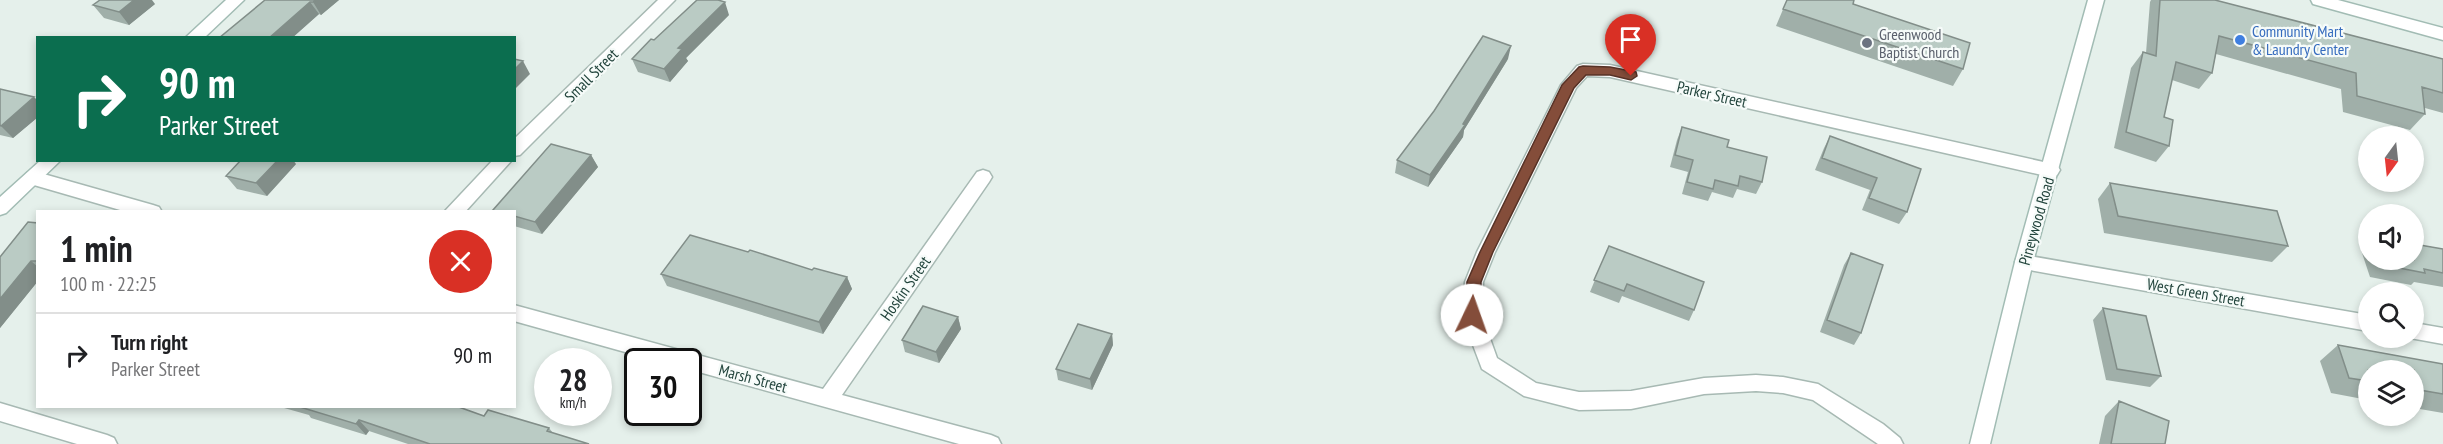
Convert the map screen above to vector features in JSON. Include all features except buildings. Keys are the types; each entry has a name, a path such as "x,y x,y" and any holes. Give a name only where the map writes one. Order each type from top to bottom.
{"street":[{"path":"195,36 236,0"},
{"name":"Small Street","path":"516,148 667,0"},
{"name":"Pineywood Road","path":"1980,444 2024,262 2096,0"},
{"path":"2319,0 2443,34"},
{"name":"Parker Street","path":"1893,444 1876,430 1818,392 1783,385 1756,383 1704,386 1631,400 1579,401 1531,390 1489,363 1472,315 1474,282 1486,252 1569,85 1583,70 1610,71 2051,170"},
{"path":"0,208 51,162"},
{"path":"455,210 502,162"},
{"name":"Hoskin Street","path":"828,399 982,177"},
{"path":"33,178 146,210"},
{"name":"West Green Street","path":"2024,262 2358,321"},
{"name":"Marsh Street","path":"516,314 991,444"},
{"path":"2424,333 2443,336"},
{"path":"0,412 107,444"}],"place":[{"name":"Community Mart & Laundry Center","path":"2240,40"},
{"name":"Greenwood Baptist Church","path":"1867,43"}],"route":[{"path":"1472,315 1474,282 1486,252 1569,85 1583,70 1610,71 1631,76"}]}
